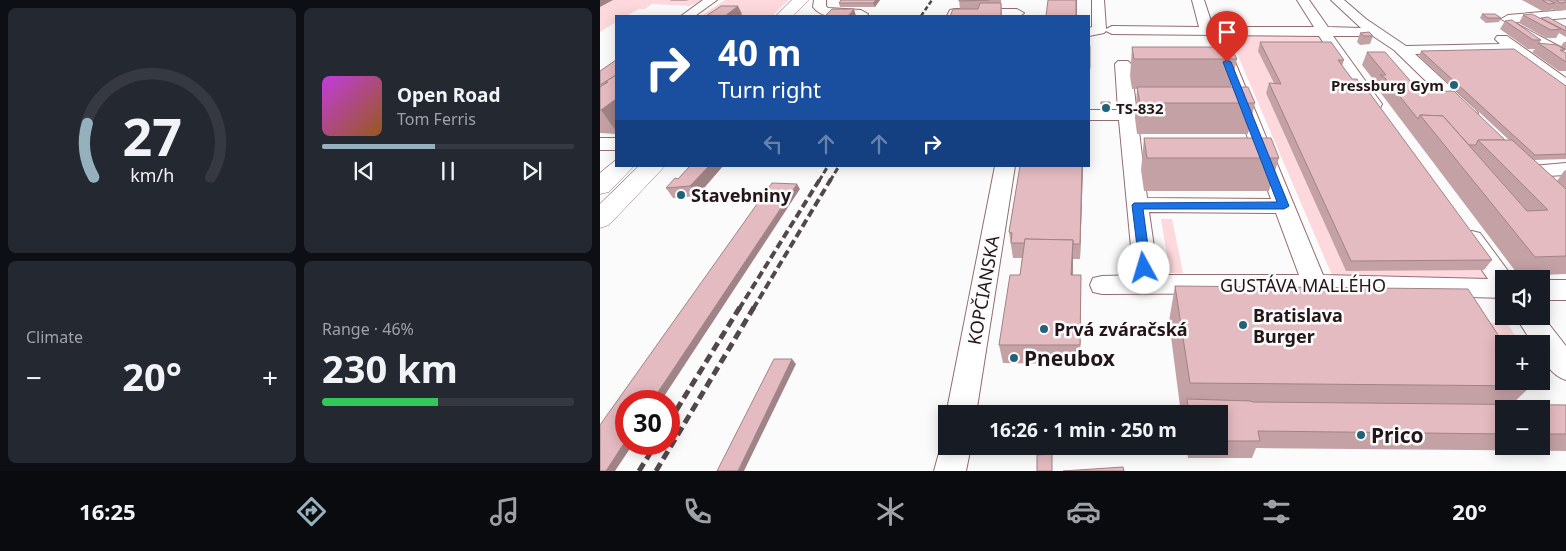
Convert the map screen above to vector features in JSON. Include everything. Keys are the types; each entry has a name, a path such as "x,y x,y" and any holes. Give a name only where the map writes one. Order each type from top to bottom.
{"main road":[{"path":"785,15 801,0"},
{"path":"805,15 820,0"},
{"path":"600,186 621,167"},
{"path":"600,219 652,167"}],"street":[{"path":"688,15 711,0"},
{"path":"820,0 818,7 824,11 836,15 860,15"},
{"path":"1090,32 1099,30 1098,0"},
{"path":"1198,0 1207,31"},
{"path":"1303,0 1336,51 1388,123"},
{"path":"1337,0 1361,22 1402,50 1480,124"},
{"path":"954,15 955,13 1017,10"},
{"path":"1566,14 1508,19 1505,21 1566,56"},
{"path":"1312,276 1218,40 1113,35 1207,31 1376,32"},
{"path":"1496,34 1566,86"},
{"path":"1402,50 1514,48"},
{"path":"1123,64 1126,115 1144,268"},
{"path":"1090,115 1126,115"},
{"path":"1547,188 1521,164 1566,169"},
{"name":"KOPČIANSKA","path":"963,405 1005,167"},
{"path":"1138,205 1284,206"},
{"path":"1463,227 1495,271"},
{"name":"GUSTÁVA MALLÉHO","path":"1102,285 1315,284 1495,289"},
{"path":"1550,290 1566,290"},
{"path":"1535,325 1566,368"},
{"path":"950,471 953,455"}],"shaded area":[{"path":"612,0 706,0 689,6 652,4 645,9 639,9 628,15 615,15 615,23 600,32 600,6"},
{"path":"725,0 789,0 773,15 702,15"},
{"path":"1229,35 1327,36 1495,274 1495,281 1334,280"},
{"path":"1161,219 1172,219 1183,273 1170,273"},
{"path":"1447,323 1495,323 1495,325 1508,325 1515,335 1495,335 1495,344"}],"building":[{"path":"841,0 876,0 873,3 839,3"},
{"path":"1048,0 1076,0 1076,15 1046,15"},
{"path":"1542,0 1548,0 1555,3 1549,4"},
{"path":"1556,0 1566,0 1566,2 1560,3"},
{"path":"980,3 1001,3 1001,15 950,15 953,9 978,9"},
{"path":"721,6 738,6 726,15 708,15"},
{"path":"832,9 854,9 849,15 826,15"},
{"path":"1482,14 1495,14 1501,18 1488,18"},
{"path":"1532,14 1561,29 1551,30 1523,15"},
{"path":"1548,17 1566,27 1566,31 1541,18"},
{"path":"1512,20 1541,40 1533,40 1505,21"},
{"path":"1369,32 1373,36 1364,36 1360,33"},
{"path":"1260,42 1331,42 1344,60 1338,60 1352,79 1357,79 1360,84 1363,84 1492,260 1351,261 1269,83 1281,84"},
{"path":"1538,43 1557,45 1565,50 1560,50 1566,53 1566,62"},
{"path":"1132,47 1231,47 1237,59 1134,59"},
{"path":"1514,49 1566,86 1566,154 1535,155 1421,51"},
{"path":"1367,52 1385,52 1420,92 1454,91 1505,140 1478,140 1476,145 1469,145 1443,116 1420,115 1418,119 1385,78 1380,75 1386,75"},
{"path":"615,61 615,76 600,85 600,71"},
{"path":"615,76 615,100 600,110 600,87 608,82 605,82"},
{"path":"1137,87 1248,87 1255,103 1140,103"},
{"path":"1101,102 1110,102 1110,105 1101,104"},
{"path":"1420,115 1443,116 1527,211 1548,210 1478,140 1512,140 1566,189 1566,256 1535,257"},
{"path":"1144,138 1271,138 1279,158 1147,158"},
{"path":"689,167 708,167 690,186 666,188 675,178 678,179"},
{"path":"1020,167 1082,167 1080,244 1073,244 1073,240 1025,239 1025,243 1011,243 1012,233 1009,232"},
{"path":"772,183 797,184 659,390 625,390"},
{"name":"Prvá zváračská","path":"1025,239 1073,240 1071,275 1081,275 1080,345 999,345 1010,275 1020,275"},
{"path":"1175,286 1468,289 1498,335 1495,335 1495,386 1190,383"},
{"path":"774,359 792,359 738,471 717,471"},
{"path":"1187,399 1252,402 1495,404 1495,434 1258,431 1260,441 1228,441 1228,405 1188,405"},
{"path":"615,404 616,455 606,471 600,471 600,425"},
{"path":"1550,405 1566,405 1566,434 1550,434"},
{"path":"1037,455 1052,455 1052,471 1037,471"},
{"path":"1123,467 1124,471 1063,471"}],"railway":[{"path":"922,15 932,0"},
{"path":"819,181 827,167"},
{"path":"830,181 838,167"},
{"path":"739,309 820,179"},
{"path":"753,309 831,179"},
{"path":"680,404 740,307"},
{"path":"656,471 754,307"},
{"path":"639,471 649,455"}],"place":[{"name":"Pressburg Gym","path":"1454,85"},
{"name":"TS-832","path":"1106,108"},
{"name":"Stavebniny","path":"681,195"},
{"name":"Bratislava Burger","path":"1243,325"},
{"name":"Prvá zváračská","path":"1044,329"},
{"name":"Pneubox","path":"1014,358"},
{"name":"Prico","path":"1361,435"}],"route":[{"path":"1144,268 1138,205 1284,206 1227,62"}]}
